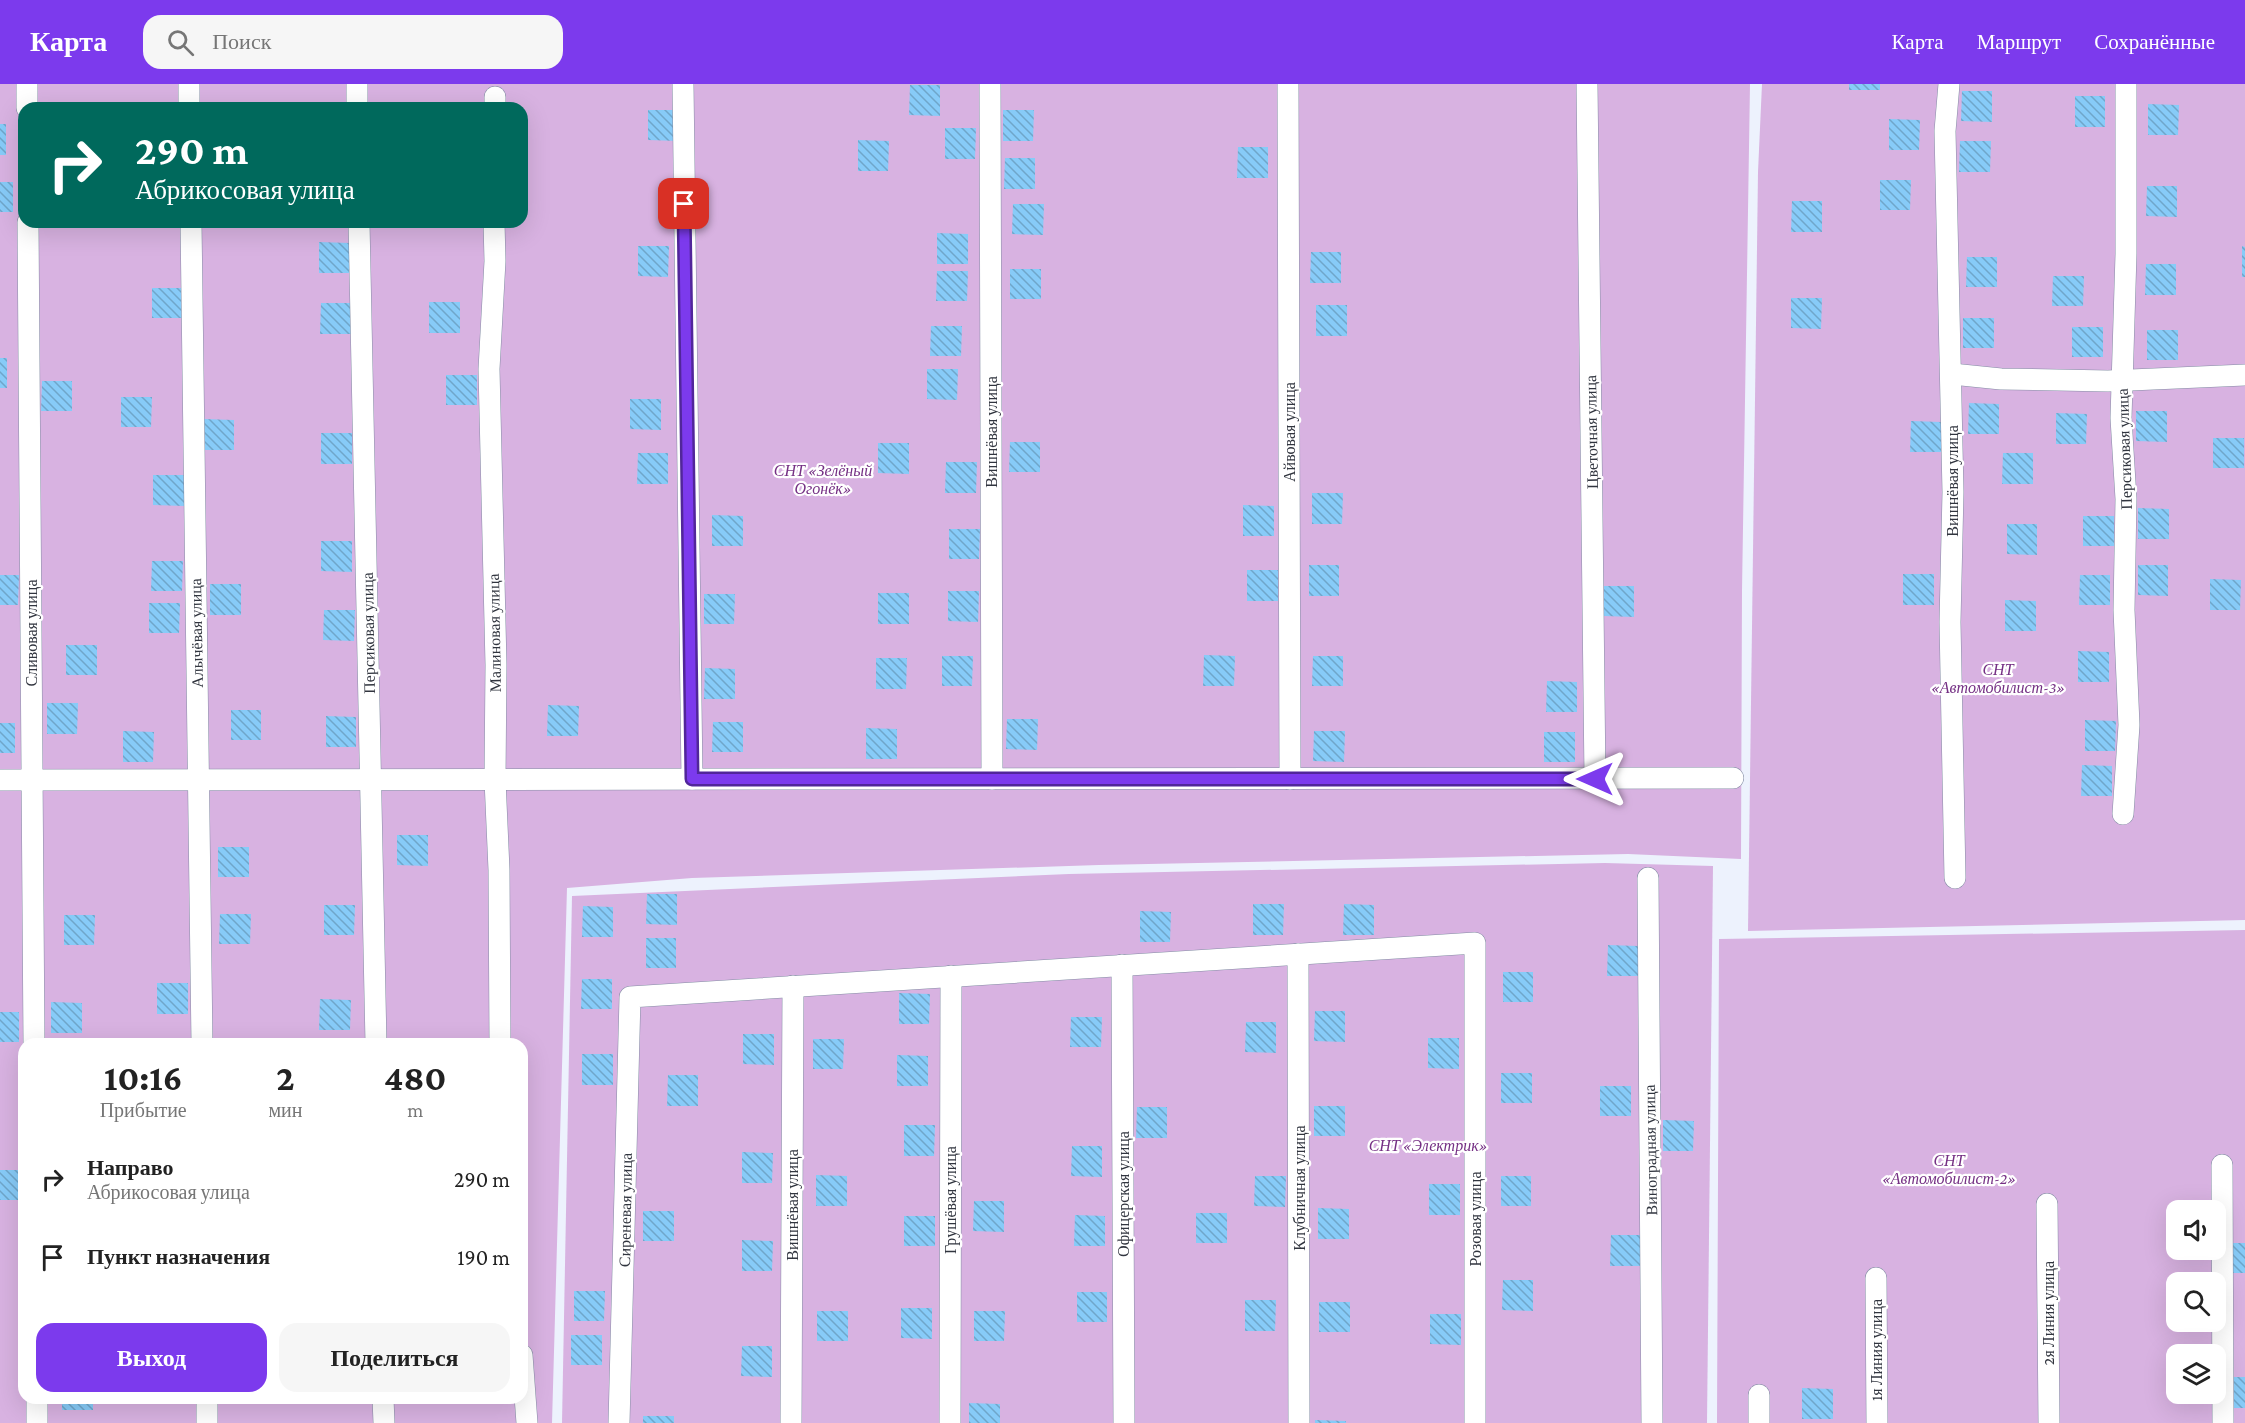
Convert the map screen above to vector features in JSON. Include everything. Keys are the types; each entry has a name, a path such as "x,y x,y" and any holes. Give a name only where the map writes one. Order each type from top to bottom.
{"street":[{"path":"27,84 27,102"},
{"path":"189,84 189,102"},
{"path":"357,84 357,102"},
{"path":"683,84 692,779"},
{"name":"Вишнёвая улица","path":"990,84 992,779"},
{"name":"Айвовая улица","path":"1288,84 1290,779"},
{"name":"Цветочная улица","path":"1587,84 1595,779"},
{"name":"Вишнёвая улица","path":"1949,84 1945,131 1952,374 1953,492 1950,622 1955,878"},
{"name":"Персиковая улица","path":"2123,814 2129,725 2124,610 2126,499 2121,418 2126,254 2126,84"},
{"name":"Сливовая улица","path":"28,228 34,1038"},
{"name":"Алычёвая улица","path":"191,228 202,1038"},
{"name":"Персиковая улица","path":"359,228 376,1038"},
{"name":"Малиновая улица","path":"494,228 495,261 489,369 496,665 495,780 499,870 500,1038"},
{"path":"1952,374 2001,379 2122,381 2245,375"},
{"path":"0,780 1733,778"},
{"name":"Виноградная улица","path":"1648,878 1652,1423"},
{"name":"Розовая улица","path":"1298,954 1475,943 1474,1423"},
{"path":"793,986 1298,954"},
{"name":"Клубничная улица","path":"1298,954 1299,1423"},
{"name":"Офицерская улица","path":"1122,965 1124,1423"},
{"name":"Грушёвая улица","path":"950,1423 951,976"},
{"name":"Вишнёвая улица","path":"791,1423 793,986"},
{"name":"Сиреневая улица","path":"620,1423 630,997 793,986"},
{"path":"2222,1165 2223,1423"},
{"name":"2я Линия улица","path":"2047,1204 2049,1423"},
{"name":"1я Линия улица","path":"1876,1278 1877,1423"},
{"path":"1759,1423 1760,1395"},
{"path":"37,1404 37,1423"},
{"path":"207,1404 207,1423"},
{"path":"383,1404 384,1423"},
{"path":"525,1404 526,1423"}],"green space":[{"name":"СНТ «Зелёный Огонёк»","path":"0,84 1750,84 1742,591 1741,859 1628,854 1099,865 692,878 567,888 552,1423 0,1423"},
{"name":"СНТ «Автомобилист-3»","path":"1762,84 2245,84 2245,920 1748,931 1758,172"},
{"name":"СНТ «Электрик»","path":"1605,863 1713,866 1707,1423 562,1423 572,896 1069,874"},
{"name":"СНТ «Автомобилист-2»","path":"2245,930 2245,1423 1717,1423 1719,939"}],"building":[{"path":"1849,84 1880,84 1880,90 1849,90"},
{"path":"910,85 940,85 940,116 909,115"},
{"path":"1962,91 1992,91 1992,122 1961,121"},
{"path":"2075,96 2105,96 2105,127 2075,127"},
{"path":"2148,104 2179,105 2178,135 2148,135"},
{"path":"648,110 679,110 678,141 648,140"},
{"path":"1003,110 1034,110 1033,141 1003,141"},
{"path":"1889,119 1920,120 1919,150 1889,150"},
{"path":"0,124 6,124 6,155 0,155"},
{"path":"945,128 976,128 975,159 945,159"},
{"path":"858,140 889,141 888,171 858,171"},
{"path":"1960,141 1991,141 1990,172 1959,172"},
{"path":"1238,147 1268,147 1268,178 1237,178"},
{"path":"1005,158 1035,158 1035,189 1004,189"},
{"path":"1880,180 1911,180 1910,210 1880,210"},
{"path":"0,182 13,182 13,212 0,212"},
{"path":"2147,186 2177,186 2177,217 2146,216"},
{"path":"1792,201 1822,201 1822,232 1791,232"},
{"path":"1013,204 1044,204 1043,235 1012,234"},
{"path":"937,233 968,234 968,264 937,264"},
{"path":"319,242 350,243 350,273 319,273"},
{"path":"638,246 669,246 668,277 638,276"},
{"path":"2242,246 2245,247 2245,277 2242,277"},
{"path":"1311,252 1341,252 1341,283 1310,283"},
{"path":"1967,257 1997,257 1997,287 1966,287"},
{"path":"2146,264 2176,264 2176,295 2145,295"},
{"path":"1010,269 1041,269 1041,299 1010,299"},
{"path":"937,271 968,271 967,301 936,301"},
{"path":"2053,276 2084,276 2083,306 2052,306"},
{"path":"152,288 183,288 182,318 152,318"},
{"path":"1791,298 1822,298 1821,329 1791,328"},
{"path":"429,302 460,302 460,333 429,333"},
{"path":"321,303 351,303 351,334 320,334"},
{"path":"1316,305 1347,305 1347,336 1316,336"},
{"path":"1963,318 1994,318 1994,348 1963,348"},
{"path":"931,326 962,326 961,356 930,356"},
{"path":"2072,327 2103,327 2103,357 2072,357"},
{"path":"2147,330 2178,330 2178,360 2147,360"},
{"path":"0,358 7,358 7,388 0,388"},
{"path":"927,369 958,369 957,400 927,399"},
{"path":"446,375 477,375 477,405 446,405"},
{"path":"42,381 72,381 72,411 41,411"},
{"path":"121,397 152,397 151,427 121,427"},
{"path":"630,399 661,399 661,430 630,429"},
{"path":"1969,403 1999,404 1999,434 1968,434"},
{"path":"2136,411 2167,411 2167,442 2136,441"},
{"path":"2056,413 2087,414 2086,444 2056,444"},
{"path":"204,419 234,420 234,450 203,450"},
{"path":"1911,421 1941,422 1941,452 1910,452"},
{"path":"321,433 352,433 352,464 321,464"},
{"path":"2213,438 2244,438 2244,468 2213,468"},
{"path":"1010,442 1040,442 1040,472 1009,472"},
{"path":"878,443 909,443 909,474 878,473"},
{"path":"638,453 668,453 668,484 637,484"},
{"path":"2003,453 2033,453 2033,484 2002,484"},
{"path":"946,462 977,462 976,493 945,493"},
{"path":"153,475 184,475 184,506 153,505"},
{"path":"1312,493 1343,493 1342,524 1312,524"},
{"path":"1243,505 1274,506 1274,536 1243,536"},
{"path":"2138,508 2169,509 2169,539 2138,539"},
{"path":"712,515 743,516 743,546 712,546"},
{"path":"2083,516 2114,516 2114,546 2083,546"},
{"path":"2007,524 2037,524 2037,555 2007,554"},
{"path":"949,529 980,529 979,559 949,559"},
{"path":"321,541 352,541 352,572 321,571"},
{"path":"152,561 183,561 182,591 151,591"},
{"path":"1309,565 1339,565 1339,596 1309,596"},
{"path":"2138,565 2168,565 2168,596 2138,595"},
{"path":"1247,570 1278,570 1278,601 1247,601"},
{"path":"1903,574 1934,574 1934,605 1903,605"},
{"path":"0,575 19,575 18,605 0,605"},
{"path":"2080,575 2110,575 2110,605 2079,605"},
{"path":"2210,579 2241,580 2240,610 2210,610"},
{"path":"210,584 241,584 241,615 210,615"},
{"path":"1604,586 1634,586 1634,617 1604,616"},
{"path":"948,591 979,591 978,622 948,621"},
{"path":"878,593 909,593 909,624 878,624"},
{"path":"704,594 735,594 734,624 704,624"},
{"path":"2005,600 2036,601 2036,631 2005,631"},
{"path":"149,603 180,603 179,633 149,633"},
{"path":"324,610 355,610 354,641 323,640"},
{"path":"66,645 97,645 97,675 66,675"},
{"path":"2078,651 2109,652 2109,682 2078,682"},
{"path":"1204,655 1235,656 1234,686 1203,686"},
{"path":"942,656 973,656 972,686 942,686"},
{"path":"1313,656 1343,656 1343,686 1312,686"},
{"path":"876,658 907,658 906,689 876,689"},
{"path":"705,668 735,669 735,699 704,699"},
{"path":"1547,681 1577,682 1577,712 1546,712"},
{"path":"47,703 78,703 77,734 47,734"},
{"path":"548,705 579,706 578,736 547,736"},
{"path":"231,710 261,710 261,740 231,740"},
{"path":"326,716 356,717 356,747 326,747"},
{"path":"1007,719 1038,719 1037,750 1006,749"},
{"path":"2085,720 2116,721 2115,751 2085,751"},
{"path":"713,722 743,722 743,752 712,752"},
{"path":"0,723 15,723 15,753 0,753"},
{"path":"866,728 897,729 897,759 866,759"},
{"path":"123,731 154,732 153,762 123,762"},
{"path":"1314,731 1345,731 1344,762 1313,761"},
{"path":"1544,732 1575,732 1575,762 1544,762"},
{"path":"2082,765 2112,766 2112,796 2081,796"},
{"path":"397,835 428,835 428,866 397,865"},
{"path":"218,847 249,847 249,877 218,877"},
{"path":"647,894 677,894 677,925 646,924"},
{"path":"1253,904 1284,904 1283,935 1253,935"},
{"path":"1344,904 1374,905 1374,935 1343,935"},
{"path":"324,905 355,905 354,935 324,935"},
{"path":"583,906 613,907 613,937 582,937"},
{"path":"1140,911 1171,912 1170,942 1140,942"},
{"path":"220,914 251,914 250,944 219,944"},
{"path":"64,915 95,915 94,945 64,945"},
{"path":"646,938 676,938 676,968 646,968"},
{"path":"1608,945 1638,946 1638,976 1607,976"},
{"path":"1503,972 1533,972 1533,1002 1503,1002"},
{"path":"582,979 612,979 612,1009 581,1009"},
{"path":"157,983 188,983 188,1014 157,1014"},
{"path":"899,993 930,994 929,1024 899,1024"},
{"path":"320,999 351,1000 350,1030 319,1030"},
{"path":"51,1002 82,1003 82,1033 51,1033"},
{"path":"1315,1011 1345,1011 1345,1042 1314,1041"},
{"path":"0,1012 19,1012 18,1042 0,1042"},
{"path":"1071,1017 1102,1017 1101,1047 1070,1047"},
{"path":"1246,1022 1276,1022 1276,1053 1245,1052"},
{"path":"743,1034 774,1034 774,1065 743,1064"},
{"path":"1428,1038 1459,1038 1459,1069 1428,1068"},
{"path":"813,1039 844,1039 843,1069 813,1069"},
{"path":"582,1054 613,1054 613,1085 582,1085"},
{"path":"897,1055 928,1056 928,1086 897,1086"},
{"path":"1501,1073 1532,1073 1532,1103 1501,1103"},
{"path":"668,1075 698,1075 698,1106 667,1106"},
{"path":"1600,1086 1631,1086 1631,1116 1600,1116"},
{"path":"1314,1106 1345,1106 1345,1136 1314,1136"},
{"path":"1137,1107 1167,1107 1167,1138 1136,1138"},
{"path":"1663,1120 1694,1121 1693,1151 1663,1151"},
{"path":"904,1125 935,1125 934,1156 904,1156"},
{"path":"1072,1146 1102,1146 1102,1177 1071,1176"},
{"path":"742,1152 773,1153 772,1183 742,1183"},
{"path":"0,1170 18,1170 18,1200 0,1200"},
{"path":"816,1175 847,1176 847,1206 816,1206"},
{"path":"1255,1176 1286,1176 1285,1207 1254,1206"},
{"path":"1501,1176 1531,1176 1531,1206 1501,1206"},
{"path":"1429,1184 1460,1184 1460,1215 1429,1215"},
{"path":"974,1201 1004,1201 1004,1232 973,1231"},
{"path":"1318,1208 1349,1209 1349,1239 1318,1239"},
{"path":"643,1211 674,1211 674,1241 643,1241"},
{"path":"1196,1213 1227,1213 1227,1243 1196,1243"},
{"path":"1075,1215 1105,1216 1105,1246 1074,1246"},
{"path":"904,1216 935,1216 935,1246 904,1246"},
{"path":"1611,1235 1641,1235 1641,1266 1610,1266"},
{"path":"742,1240 773,1241 772,1271 742,1271"},
{"path":"2231,1243 2245,1243 2245,1273 2230,1273"},
{"path":"1503,1280 1533,1280 1533,1311 1502,1310"},
{"path":"574,1291 605,1291 604,1321 574,1321"},
{"path":"1077,1292 1107,1292 1107,1322 1077,1322"},
{"path":"1245,1300 1276,1300 1275,1331 1245,1331"},
{"path":"1319,1302 1350,1302 1350,1332 1319,1332"},
{"path":"901,1308 932,1308 932,1339 901,1338"},
{"path":"817,1311 848,1311 848,1341 817,1341"},
{"path":"974,1311 1005,1311 1004,1341 974,1341"},
{"path":"1430,1314 1461,1314 1461,1345 1430,1344"},
{"path":"571,1335 602,1335 602,1365 571,1365"},
{"path":"742,1346 772,1346 772,1377 741,1376"},
{"path":"2226,1377 2245,1377 2245,1408 2226,1408"},
{"path":"1802,1388 1833,1389 1833,1419 1802,1419"},
{"path":"969,1403 1000,1404 1000,1423 969,1423"},
{"path":"62,1404 93,1404 93,1410 62,1410"},
{"path":"643,1416 674,1416 674,1423 643,1423"},
{"path":"1315,1420 1346,1421 1346,1423 1315,1423"}],"route":[{"path":"684,204 692,779 1595,779"}]}
